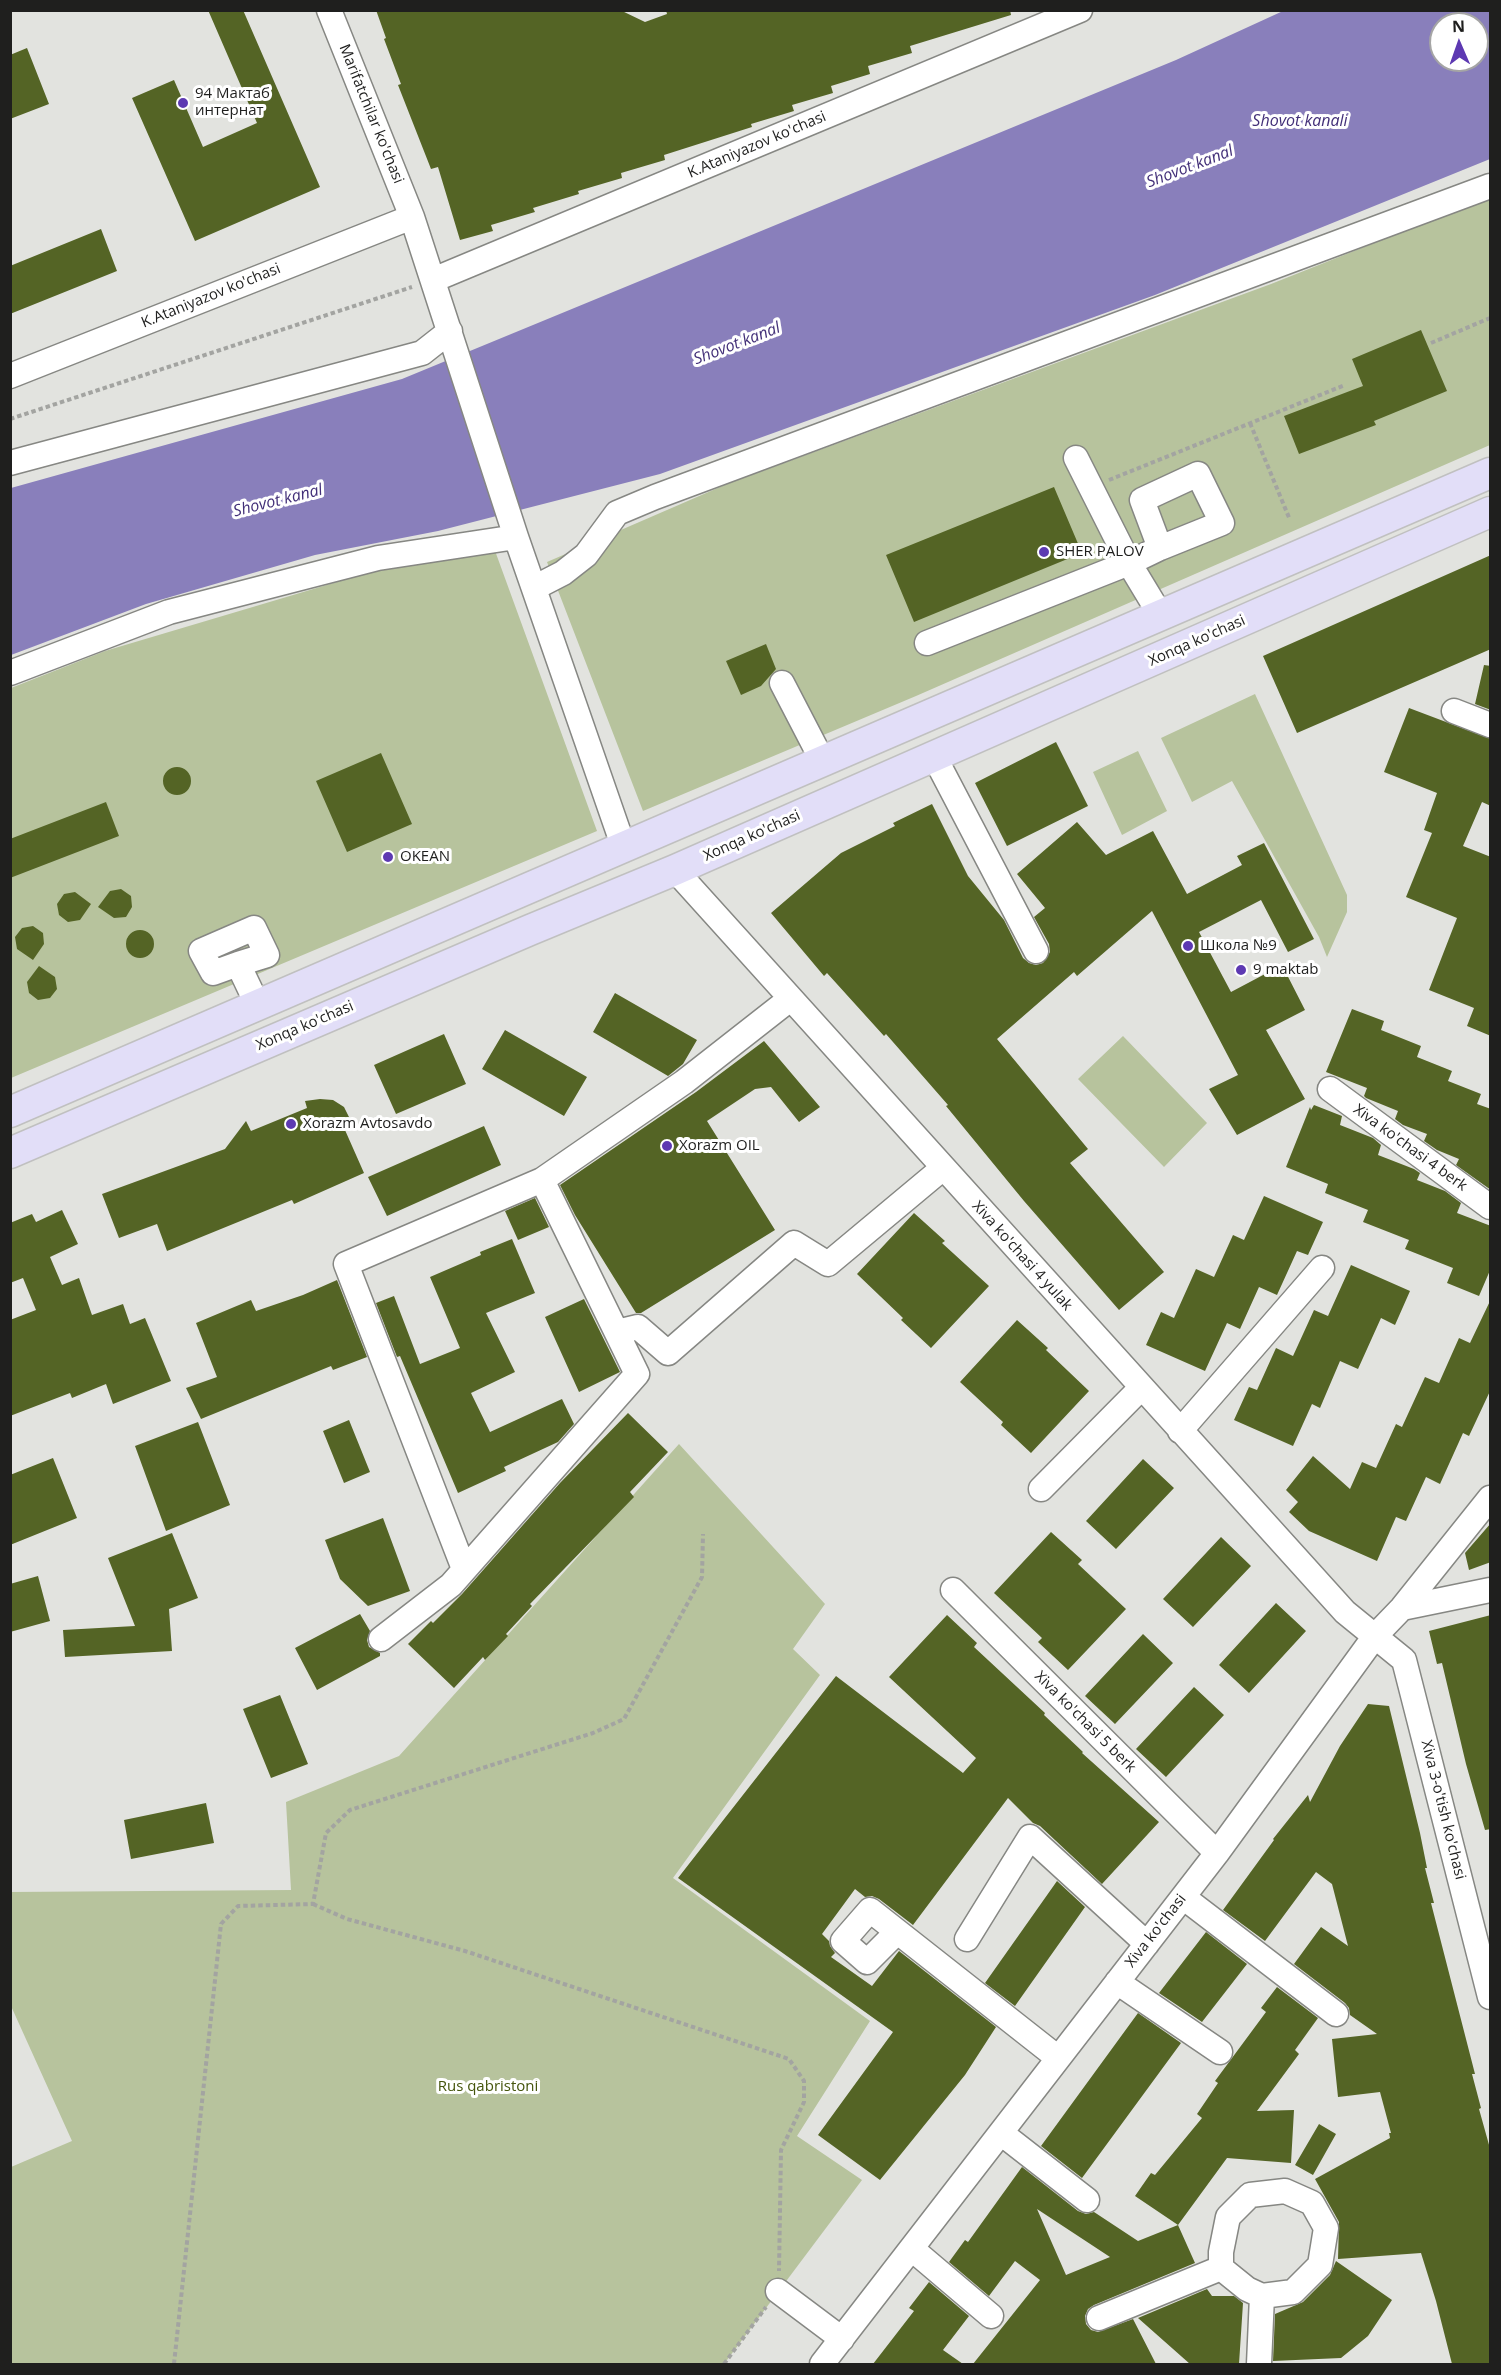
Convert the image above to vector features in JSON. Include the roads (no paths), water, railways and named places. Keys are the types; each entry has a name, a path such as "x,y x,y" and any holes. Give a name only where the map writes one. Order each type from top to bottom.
{"main road":[{"path":"10,1112 1491,473"},
{"name":"Xonqa ko'chasi","path":"10,1153 675,870 1491,512"}],"street":[{"name":"Marifatchilar ko'chasi","path":"329,10 412,217 516,537 624,848"},
{"name":"K.Ataniyazov ko'chasi","path":"433,280 1080,10"},
{"path":"534,588 562,573 586,555 617,513 655,497 1491,186"},
{"name":"K.Ataniyazov ko'chasi","path":"10,376 412,217"},
{"path":"10,463 422,353 450,331"},
{"path":"1076,458 1129,563 1161,616"},
{"path":"10,673 169,612 378,558 516,537"},
{"path":"927,643 1129,563 1160,548"},
{"path":"782,683 824,762"},
{"path":"1454,711 1491,725"},
{"path":"934,756 1036,951"},
{"name":"Xiva ko'chasi 4 yulak","path":"675,870 1345,1612 1375,1636"},
{"path":"238,964 258,1006"},
{"path":"464,1569 346,1264 542,1180 684,1082 790,999"},
{"name":"Xiva ko'chasi 4 berk","path":"1330,1089 1491,1208"},
{"path":"617,1332 638,1327 668,1353 794,1243 828,1264 943,1168"},
{"path":"381,1639 451,1585 637,1374 542,1180"},
{"path":"1180,1431 1322,1268"},
{"path":"1041,1489 1141,1388"},
{"name":"Xiva ko'chasi","path":"822,2364 1217,1853 1375,1636 1402,1608 1491,1498"},
{"name":"Xiva ko'chasi 5 berk","path":"953,1590 1217,1853"},
{"path":"1402,1608 1491,1590"},
{"name":"Xiva 3-o'tish ko'chasi","path":"1375,1636 1404,1660 1491,1997"},
{"path":"967,1939 1030,1837 1147,1944"},
{"path":"1183,1897 1336,2014"},
{"path":"897,1932 1058,2058"},
{"path":"1118,1982 1220,2052"},
{"path":"1001,2133 1087,2199"},
{"path":"1285,2191 1312,2203 1326,2229 1320,2265 1293,2292 1262,2296 1247,2289 1221,2268 1221,2252 1228,2217 1251,2195 1285,2191"},
{"path":"912,2248 991,2316"},
{"path":"1099,2318 1221,2268"},
{"path":"778,2291 842,2338"},
{"path":"1259,2364 1262,2296"}],"water":[{"name":"Shovot kanali","path":"1283,11 1490,11 1490,159 1155,295 660,474 438,531 315,555 146,604 11,655 11,488 402,379 1176,60"}],"place":[{"name":"94 Мактаб интернат","path":"183,103"},
{"name":"SHER PALOV","path":"1044,552"},
{"name":"OKEAN","path":"388,857"},
{"name":"Школа №9","path":"1188,946"},
{"name":"9 maktab","path":"1241,970"},
{"name":"Xorazm Avtosavdo","path":"291,1124"},
{"name":"Xorazm OIL","path":"667,1146"}],"water label":[{"name":"Shovot kanal","path":"1190,167"},
{"name":"Shovot kanal","path":"737,344"},
{"name":"Shovot kanal","path":"278,501"}],"park label":[{"name":"Rus qabristoni","path":"488,2087"}]}
